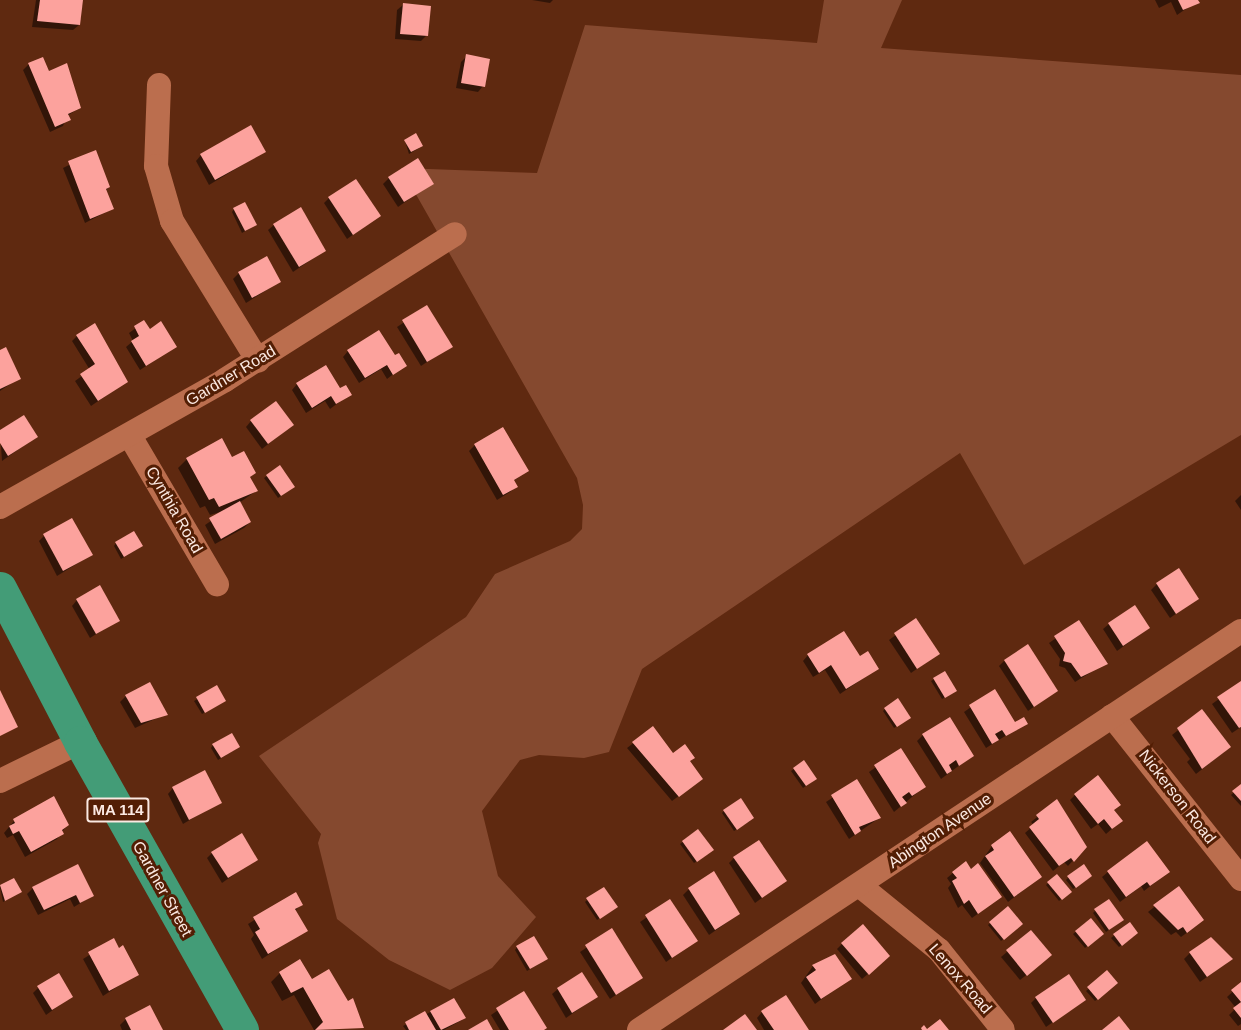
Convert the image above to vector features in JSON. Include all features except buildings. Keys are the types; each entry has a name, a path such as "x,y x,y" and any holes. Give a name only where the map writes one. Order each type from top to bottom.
{"highway":[{"name":"Gardner Street","path":"0,588 80,742 242,1030"}],"street":[{"path":"159,85 156,166 172,221 258,361"},
{"name":"Gardner Road","path":"0,507 130,436 258,361 455,234"},
{"name":"Cynthia Road","path":"130,436 217,584"},
{"name":"Abington Avenue","path":"645,1028 1241,631"},
{"name":"Nickerson Road","path":"1112,716 1241,879"},
{"path":"0,781 80,742"},
{"name":"Lenox Road","path":"859,885 939,950 1004,1030"}],"shaded area":[{"path":"824,0 902,0 881,48 1241,75 1241,435 1024,565 960,453 642,669 609,752 584,758 539,755 520,760 482,811 498,876 536,917 492,968 450,990 389,960 337,919 318,843 321,834 259,756 466,617 495,574 570,541 582,529 583,505 577,478 401,168 537,173 585,25 817,43"}]}
